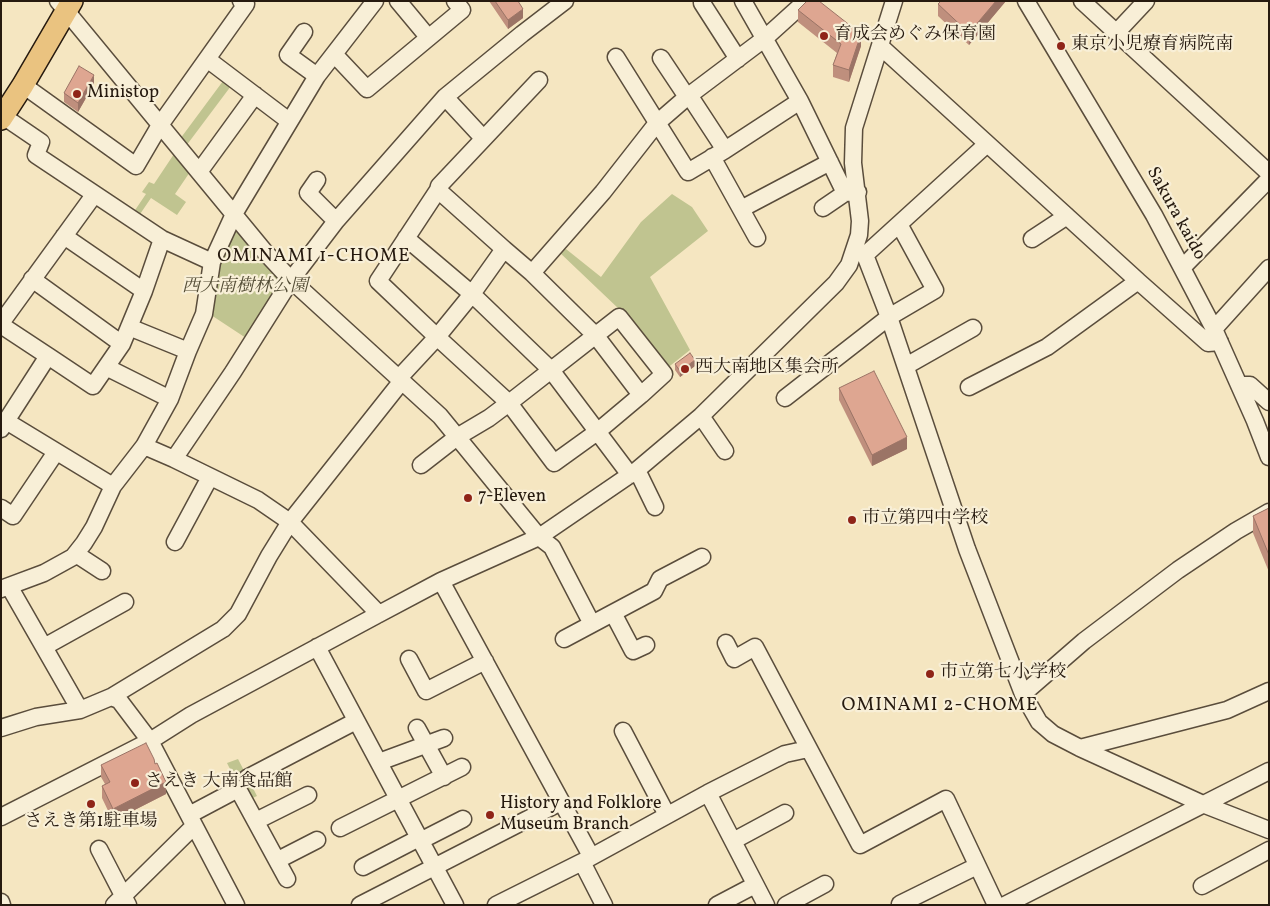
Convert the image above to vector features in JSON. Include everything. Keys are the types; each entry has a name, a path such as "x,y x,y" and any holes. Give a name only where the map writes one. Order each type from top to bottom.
{"main road":[{"path":"2,117 23,85 65,4"}],"street":[{"path":"23,85 136,166 160,124 246,4 241,1"},
{"path":"80,710 44,647 5,587 44,573 73,557 84,544 113,486 144,446 170,400 204,314 212,262 234,214 317,76 375,1"},
{"path":"398,1 428,37"},
{"path":"334,54 367,89 462,10 455,1"},
{"path":"174,458 222,388 290,280 336,221 445,97 565,1"},
{"path":"742,1 800,100 830,162 851,192 860,221 860,252 889,317 967,549 1023,694 1039,722 1053,734 1080,748 1205,805 1269,830"},
{"path":"532,273 603,192 657,123 688,96 764,39 806,1"},
{"path":"851,192 854,128 894,1"},
{"name":"Sakura kaido","path":"1026,1 1154,215 1217,336 1269,457"},
{"path":"1082,1 1268,171 1182,268"},
{"path":"1116,33 1146,1"},
{"path":"702,3 738,59"},
{"path":"65,4 199,172 290,280 440,416 539,537 552,547 592,624"},
{"path":"304,32 288,55 317,76"},
{"path":"880,46 1208,343 1217,336 1269,268"},
{"path":"616,57 688,172 800,100"},
{"path":"661,58 688,96 718,154 741,209 756,238"},
{"path":"207,59 289,121"},
{"path":"421,465 457,437 489,418 509,403 551,370 596,336 619,317 664,374 597,432 554,463 509,403 378,281 439,186 539,80"},
{"path":"199,172 255,95"},
{"path":"445,97 483,138"},
{"path":"2,117 40,142 36,155 162,239 212,262"},
{"path":"1,817 150,741 191,715 441,581 539,537 634,473 701,416 836,283 860,252 899,224 988,144"},
{"path":"741,209 830,162"},
{"path":"317,180 308,193 336,221"},
{"path":"438,190 532,273 596,336 641,395"},
{"path":"823,208 851,192"},
{"path":"94,195 1,324 93,386 122,344 162,239"},
{"path":"1032,239 1067,216"},
{"path":"785,398 889,317 935,290 899,224"},
{"path":"64,236 144,290"},
{"path":"406,238 472,294 551,370 597,432 634,473 656,507"},
{"path":"1,728 36,717 80,710 111,697 223,628 238,614 269,556 290,522 400,381 472,294 504,249"},
{"path":"32,279 122,344"},
{"path":"969,387 1047,347 1138,281"},
{"path":"129,327 188,351"},
{"path":"906,366 973,328"},
{"path":"48,356 4,425 56,452 113,486"},
{"path":"106,367 170,400"},
{"path":"1239,385 1250,385 1269,402"},
{"path":"701,416 725,451"},
{"path":"144,446 174,458 258,500 290,522 379,614"},
{"path":"1,508 13,516 56,452"},
{"path":"175,542 210,477"},
{"path":"1023,694 1084,642 1178,570 1236,531 1269,512"},
{"path":"76,554 102,571"},
{"path":"564,639 654,591 660,579 702,557"},
{"path":"441,581 561,802 604,905"},
{"path":"44,647 125,602"},
{"path":"613,613 634,651 646,645"},
{"path":"726,643 734,659 756,647 860,845 946,799 996,905"},
{"path":"317,647 454,905"},
{"path":"409,659 426,691 484,661"},
{"path":"1080,748 1227,710 1269,691"},
{"path":"111,697 119,700 150,741 236,905"},
{"path":"247,778 356,721"},
{"path":"417,728 444,777"},
{"path":"623,731 667,815"},
{"path":"379,762 444,738"},
{"path":"496,905 785,754 808,749"},
{"path":"340,828 462,767"},
{"path":"1005,905 1024,900 1269,771"},
{"path":"99,849 122,902 191,820 238,789 288,879"},
{"path":"708,793 766,905"},
{"path":"256,821 308,795"},
{"path":"360,905 561,802"},
{"path":"732,841 786,813"},
{"path":"363,868 463,819"},
{"path":"278,860 317,840"},
{"path":"1210,878 1269,850"},
{"path":"900,904 977,866"},
{"path":"786,905 825,884"},
{"path":"717,905 755,885"}],"green space":[{"path":"226,77 234,82 186,146 180,139"},
{"path":"176,151 192,169 175,194 186,202 177,215 151,198 136,220 131,216 146,194 142,192 149,182 154,184"},
{"path":"672,194 692,207 708,231 650,277 690,350 666,369 620,310 558,251 566,249 601,277 641,222"},
{"name":"西大南樹林公園","path":"231,224 284,285 249,340 208,313 215,277"},
{"path":"238,759 257,796 246,801 227,763"}],"building":[{"path":"495,1 518,1 523,9 508,20"},
{"path":"807,1 819,1 861,34 849,70 833,65 841,44 798,10"},
{"path":"941,1 996,1 969,33 938,4"},
{"path":"79,66 94,75 78,103 64,93"},
{"path":"690,353 695,360 680,371 675,364"},
{"path":"874,371 907,437 872,455 839,388"},
{"path":"1269,508 1269,555 1253,516"},
{"path":"146,743 155,764 157,763 166,782 113,809 102,786 110,782 101,765"}],"place":[{"name":"育成会めぐみ保育園","path":"824,36"},
{"name":"東京小児療育病院南","path":"1061,46"},
{"name":"Ministop","path":"77,94"},
{"name":"西大南地区集会所","path":"685,369"},
{"name":"7-Eleven","path":"468,498"},
{"name":"市立第四中学校","path":"852,520"},
{"name":"市立第七小学校","path":"930,674"},
{"name":"さえき 大南食品館","path":"135,783"},
{"name":"さえき第1駐車場","path":"91,804"},
{"name":"History and Folklore Museum Branch","path":"490,815"}],"district":[{"name":"OMINAMI 1-CHOME","path":"314,258"},
{"name":"OMINAMI 2-CHOME","path":"940,707"}]}
